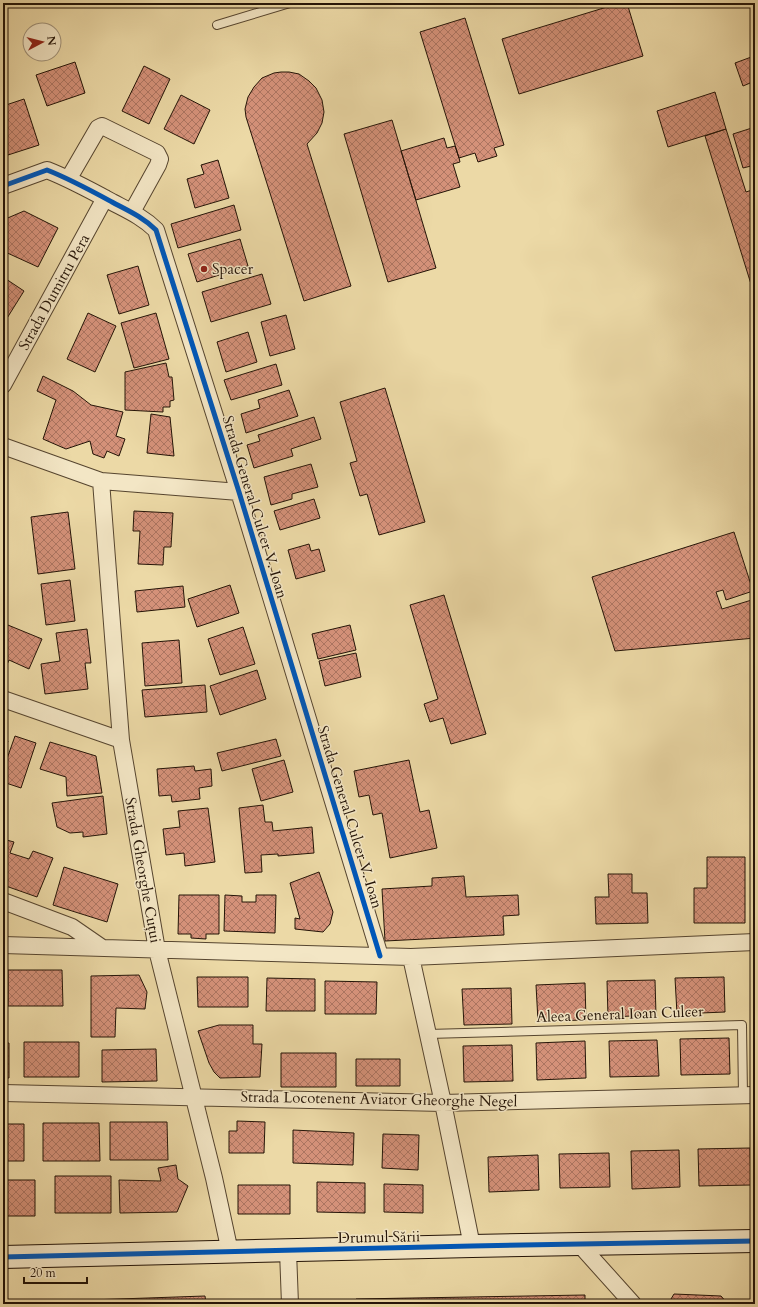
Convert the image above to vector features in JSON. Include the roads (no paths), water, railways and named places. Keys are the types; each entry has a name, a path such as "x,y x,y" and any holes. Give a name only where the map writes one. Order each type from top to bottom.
{"main road":[{"name":"Drumul Sării","path":"3,1257 755,1241"}],"street":[{"path":"69,178 98,128 102,126 157,153 160,159 158,165 132,212"},
{"name":"Strada General Culcer V. Ioan","path":"3,186 47,170 69,178 132,212 148,222 156,230 380,956"},
{"name":"Strada Dumitru Pera","path":"3,385 105,198"},
{"path":"3,446 101,481 238,492"},
{"name":"Strada Gheorghe Cuțui","path":"101,481 121,740 157,950 214,1178 230,1252"},
{"path":"3,699 121,740"},
{"path":"3,901 72,927 101,947"},
{"path":"3,945 411,957 755,942"},
{"path":"411,957 472,1246"},
{"name":"Strada Locotenent Aviator Gheorghe Negel","path":"3,1093 443,1103 749,1096"},
{"path":"580,1245 633,1304"},
{"path":"288,1251 290,1304"}],"lane":[{"path":"217,25 290,3"},
{"name":"Aleea General Ioan Culcer","path":"428,1034 742,1024 749,1096"}],"place":[{"name":"Spacer","path":"204,269"}]}
